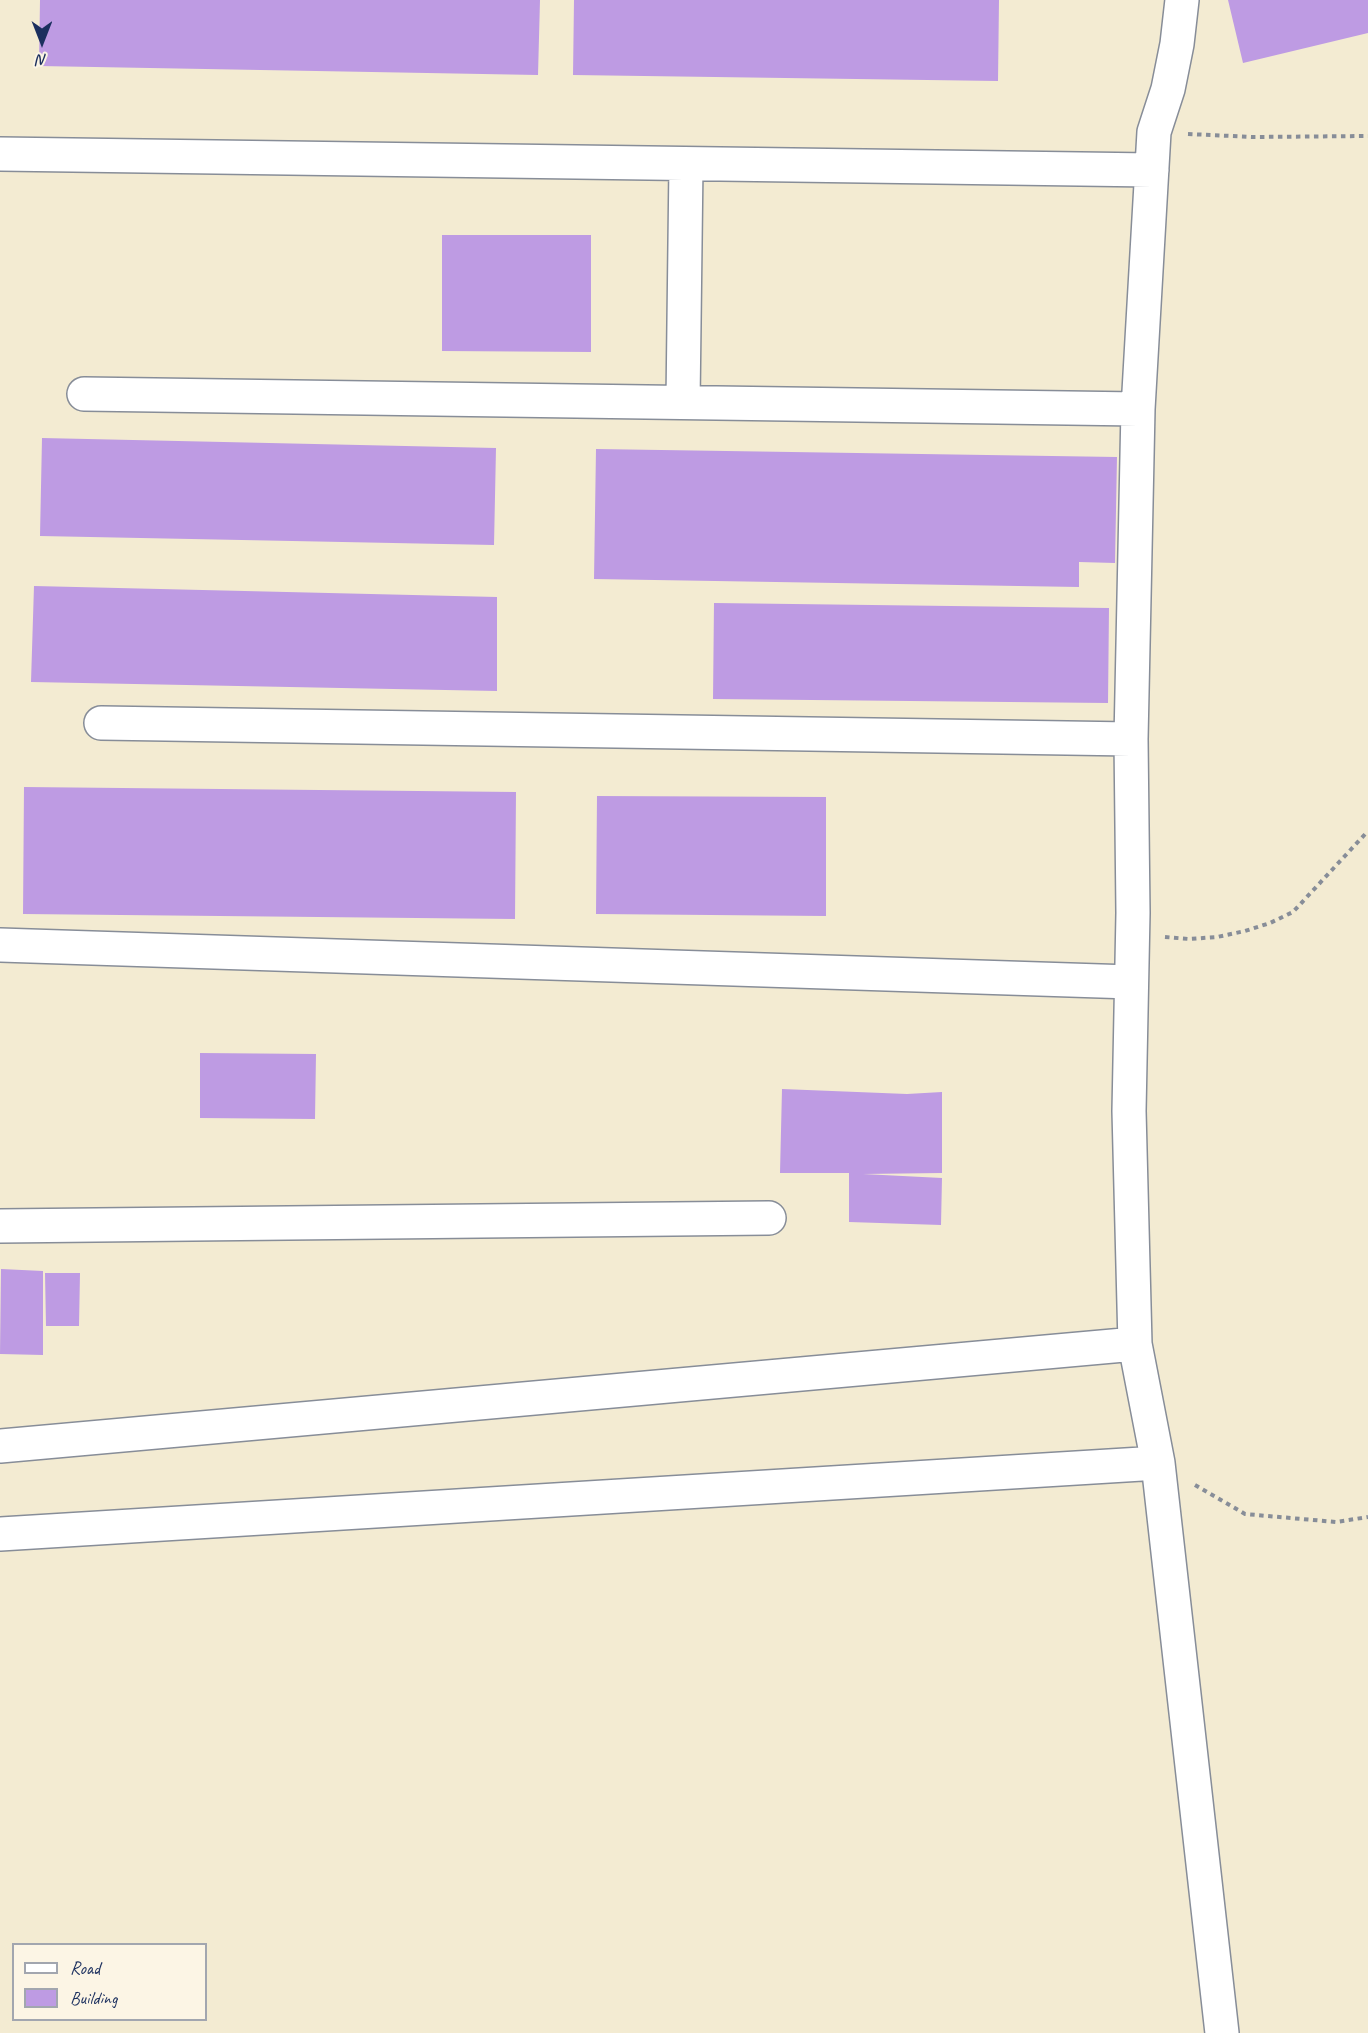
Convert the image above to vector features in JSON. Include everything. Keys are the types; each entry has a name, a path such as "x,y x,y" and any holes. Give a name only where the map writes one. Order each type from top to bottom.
{"lane":[{"path":"1182,0 1177,44 1168,88 1154,132 1138,409 1131,740 1132,931 1129,1112 1135,1344 1158,1464 1222,2033"},
{"path":"0,154 1152,170"},
{"path":"683,402 686,164"},
{"path":"84,394 1138,409"},
{"path":"101,723 1131,740"},
{"path":"0,945 1131,982"},
{"path":"0,1226 769,1218"},
{"path":"0,1446 1135,1344"},
{"path":"0,1534 1158,1464"}],"path":[{"path":"1154,132 1253,137 1368,136"},
{"path":"1132,931 1161,937 1189,939 1217,937 1270,923 1293,912 1368,831"},
{"path":"1158,1464 1245,1514 1336,1522 1368,1517"}],"building":[{"path":"40,0 540,0 538,75 39,66"},
{"path":"574,0 999,0 998,81 573,75"},
{"path":"1228,0 1368,0 1368,33 1243,63"},
{"path":"442,235 591,235 591,352 442,351"},
{"path":"42,438 496,448 494,545 40,536"},
{"path":"596,449 1117,457 1115,563 1079,562 1079,587 594,579"},
{"path":"34,586 497,597 497,691 31,682"},
{"path":"714,603 1109,608 1108,703 713,699"},
{"path":"24,787 516,792 515,919 23,914"},
{"path":"597,796 826,797 826,916 596,914"},
{"path":"200,1053 316,1054 315,1119 200,1118"},
{"path":"782,1089 907,1094 942,1092 942,1173 863,1174 942,1178 941,1225 849,1222 849,1173 780,1173"},
{"path":"1,1269 43,1271 43,1355 0,1354"},
{"path":"45,1273 80,1273 79,1326 46,1326"}]}
